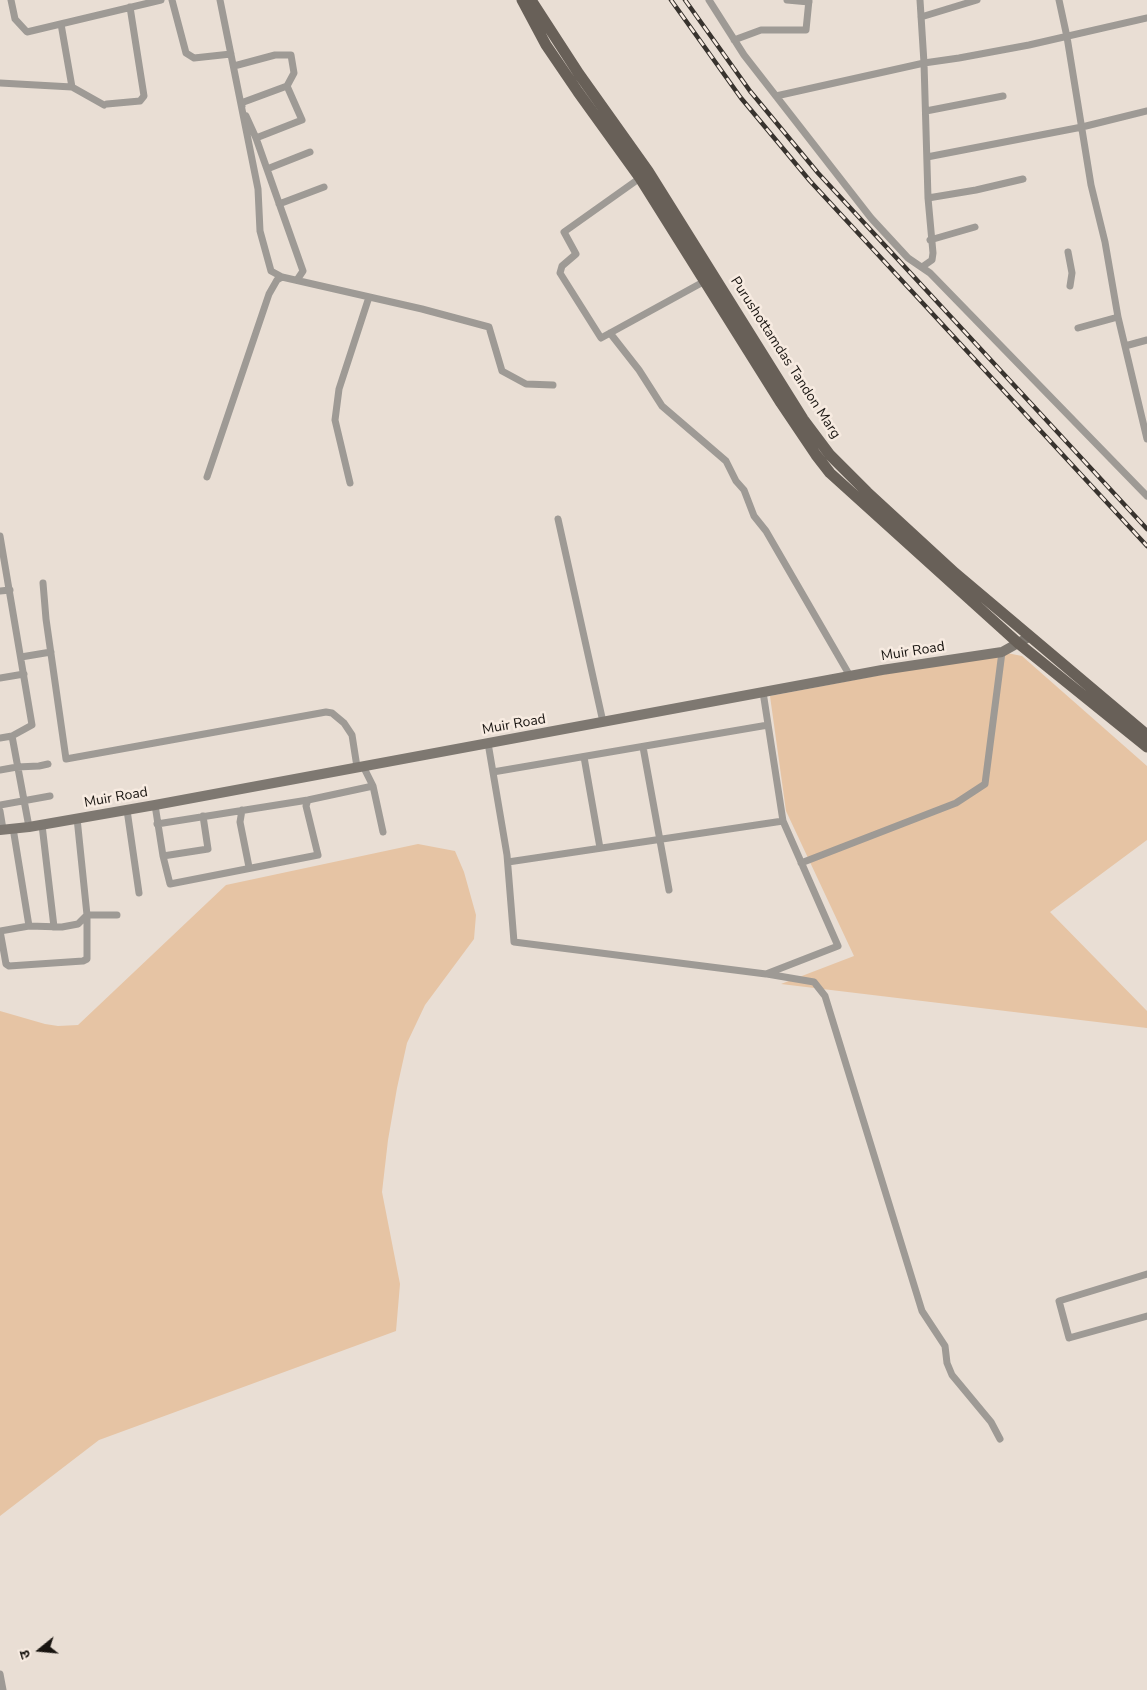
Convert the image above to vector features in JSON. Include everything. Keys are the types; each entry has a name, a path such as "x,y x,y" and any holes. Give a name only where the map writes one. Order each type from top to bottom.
{"main road":[{"path":"522,0 552,53 640,178 786,410 830,473 1018,643 1147,747"},
{"name":"Purushottamdas Tandon Marg","path":"531,0 579,74 648,171 803,419 830,455 867,492 955,573 1147,735"},
{"name":"Muir Road","path":"5,829 42,825 128,810 850,676 1002,652 1029,637"}],"street":[{"path":"11,0 16,19 27,32 161,0"},
{"path":"172,0 186,53 194,58 231,54"},
{"path":"220,0 258,189 260,231 271,271 282,277 489,327 502,371 526,384 553,385"},
{"path":"709,0 744,55 871,218 908,258 922,267 1038,383 1147,496"},
{"path":"734,40 761,30 806,30 809,1 787,0"},
{"path":"920,0 932,260 922,267"},
{"path":"921,17 977,0"},
{"path":"1059,0 1067,37 1091,185 1105,242 1118,317 1147,439"},
{"path":"0,83 72,87 106,105 140,101 144,96 130,8"},
{"path":"776,96 924,63 1067,37 1147,18"},
{"path":"61,24 72,87"},
{"path":"234,66 275,55 292,55 294,73 287,86 241,104"},
{"path":"256,138 302,120 287,86"},
{"path":"926,111 1003,96"},
{"path":"241,104 256,138 303,271 298,280"},
{"path":"927,157 1082,128 1147,111"},
{"path":"267,169 310,152"},
{"path":"640,178 564,232 576,254 562,266 560,273 600,338 705,281"},
{"path":"928,198 976,190 1023,179"},
{"path":"279,204 324,187"},
{"path":"930,240 975,227"},
{"path":"1068,252 1072,273 1070,286"},
{"path":"207,478 269,294 276,280 282,277"},
{"path":"350,483 334,420 340,389 369,297"},
{"path":"1078,328 1118,317"},
{"path":"610,333 639,370 662,406 726,462 736,481 744,490 754,516 766,531 850,676"},
{"path":"1125,346 1147,340"},
{"path":"558,519 603,722"},
{"path":"0,536 32,725 12,736 0,738"},
{"path":"43,583 46,619 66,759 326,712 332,713 344,723 352,735 360,767 373,786 383,832"},
{"path":"0,591 10,590"},
{"path":"21,657 51,652"},
{"path":"801,863 956,803 985,784 1002,652"},
{"path":"0,678 24,674"},
{"path":"763,692 783,821 838,946 766,974"},
{"path":"493,772 768,725"},
{"path":"12,736 29,827"},
{"path":"488,743 508,862 514,942 766,974 814,982 825,996 922,1311 945,1346 947,1363 952,1374 991,1422 1000,1439"},
{"path":"643,747 670,890"},
{"path":"584,757 600,848"},
{"path":"0,770 48,764"},
{"path":"157,824 308,800 373,786"},
{"path":"0,805 50,796"},
{"path":"155,805 162,856 170,884 318,855 306,806 308,800"},
{"path":"128,810 139,893"},
{"path":"242,810 240,822 249,867"},
{"path":"0,811 30,926"},
{"path":"162,856 208,849 203,816"},
{"path":"78,818 87,915 87,959 9,966 6,964 0,931 30,926 62,927 78,924 87,915 117,915"},
{"path":"508,862 783,821"},
{"path":"42,825 54,927"},
{"path":"1147,1274 1059,1301 1069,1338 1147,1316"},
{"path":"0,1674 3,1690"}],"shaded area":[{"path":"1002,652 1022,656 1147,766 1147,840 1050,912 1147,1011 1147,1028 781,984 854,956 786,811 770,696"},
{"path":"418,844 455,851 464,872 476,915 474,939 425,1005 407,1043 397,1088 382,1192 400,1284 396,1331 99,1440 0,1516 0,1011 45,1024 58,1026 78,1025 226,885"}],"railway":[{"path":"671,0 741,98 810,181 1147,546"},
{"path":"685,0 750,91 818,173 1147,529"}]}
